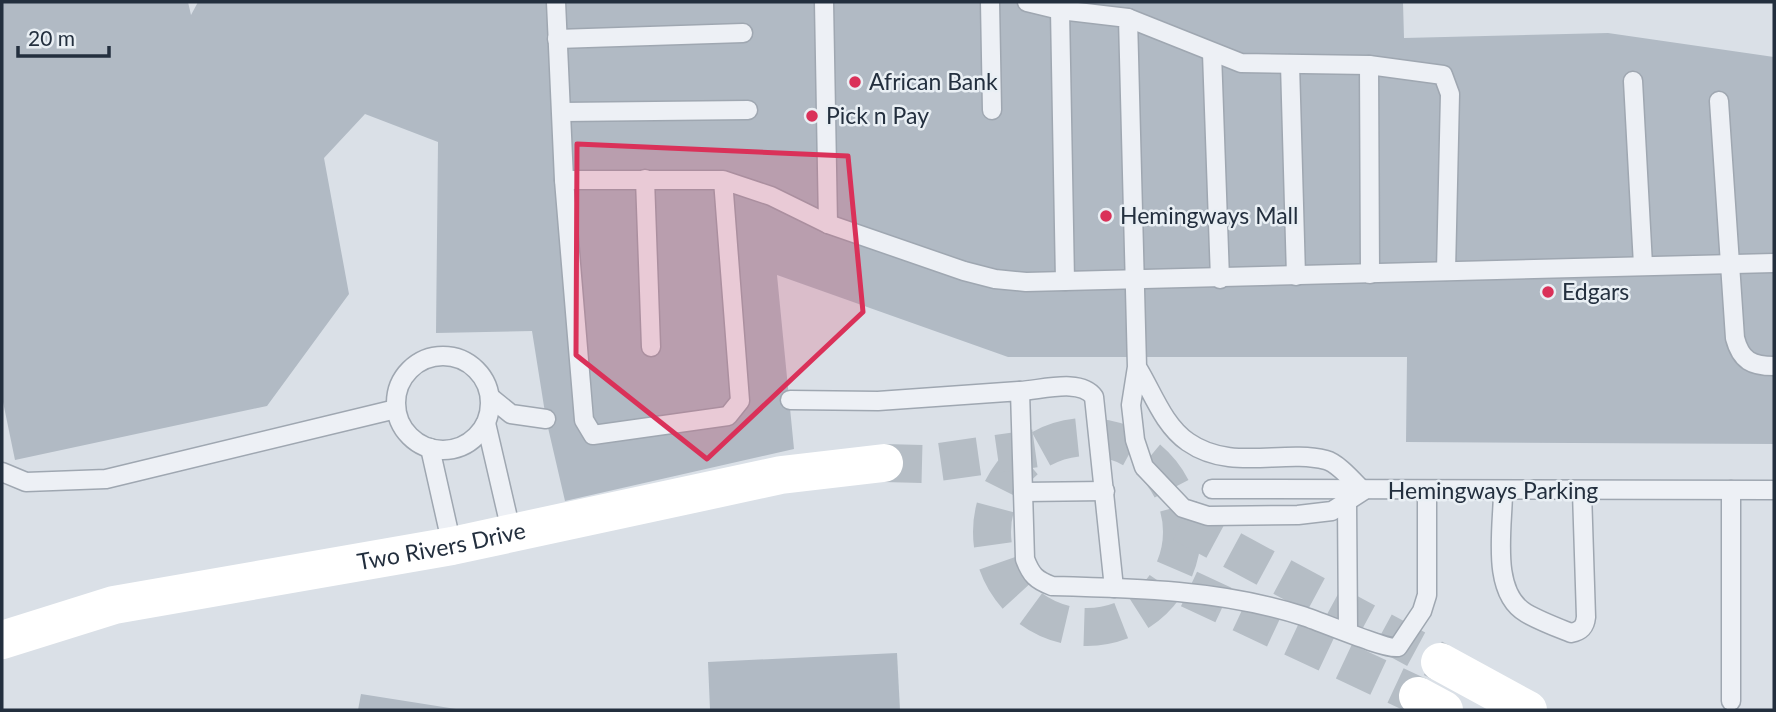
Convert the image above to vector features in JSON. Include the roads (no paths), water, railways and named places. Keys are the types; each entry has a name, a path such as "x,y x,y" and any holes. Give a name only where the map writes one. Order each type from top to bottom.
{"main road":[{"name":"Two Rivers Drive","path":"2,640 49,623 114,606 452,546 511,531 781,475 884,463"},
{"path":"1440,662 1528,710"}],"lane":[{"path":"556,2 564,180 584,420 593,435 602,436 727,416 740,401 723,180"},
{"path":"824,2 828,224"},
{"path":"990,2 992,110"},
{"path":"1027,2 1060,10 1128,18 1212,53 1241,62 1369,65 1443,75 1450,94 1446,271"},
{"path":"1060,10 1065,281"},
{"path":"1128,18 1137,367 1131,405 1135,440 1144,467 1183,508 1208,516 1298,515 1332,511 1363,491 1328,460 1237,459 1211,454 1187,442 1165,418 1137,367"},
{"path":"557,39 743,33"},
{"path":"1212,53 1220,279"},
{"path":"1290,64 1296,276"},
{"path":"1369,65 1370,274"},
{"path":"1633,81 1643,265"},
{"path":"1719,101 1738,349 1752,364 1774,366"},
{"path":"562,112 748,110"},
{"path":"645,179 652,347"},
{"path":"564,180 723,180 771,196 828,224 995,279 1220,279 1774,263"},
{"path":"486,423 479,434 456,449 429,448 407,434 397,409 400,383 408,372 430,358 457,358 469,364 487,384 490,397 486,423 511,531"},
{"path":"790,400 878,401 1079,386 1089,390 1097,410 1114,588"},
{"path":"1020,391 1025,559 1030,574 1052,586 1214,596 1291,612 1396,649 1422,611 1429,583 1427,491"},
{"path":"490,397 511,414 545,419"},
{"path":"2,472 26,482 106,480 397,409"},
{"path":"429,448 452,546"},
{"name":"Hemingways Parking","path":"1212,489 1583,492 1774,490"},
{"path":"1731,490 1731,701"},
{"path":"1023,492 1105,491"},
{"path":"1503,491 1503,575 1507,590 1525,613 1571,633 1578,632 1585,626 1586,617 1583,492"},
{"path":"1347,502 1348,631"}],"tunnel":[{"path":"1087,437 1123,445 1140,453 1154,465 1166,479 1174,496 1182,532 1174,568 1166,585 1154,599 1140,611 1123,619 1087,627 1051,619 1034,611 1020,599 1008,585 1000,568 992,532 1000,496 1008,479 1020,465 1034,453 1051,445 1087,437"},
{"path":"884,463 925,464 1045,447"},
{"path":"1182,523 1440,662"},
{"path":"1189,589 1418,696"}],"place":[{"name":"African Bank","path":"855,82"},
{"name":"Pick n Pay","path":"812,116"},
{"name":"Hemingways Mall","path":"1106,216"},
{"name":"Edgars","path":"1548,292"}]}
